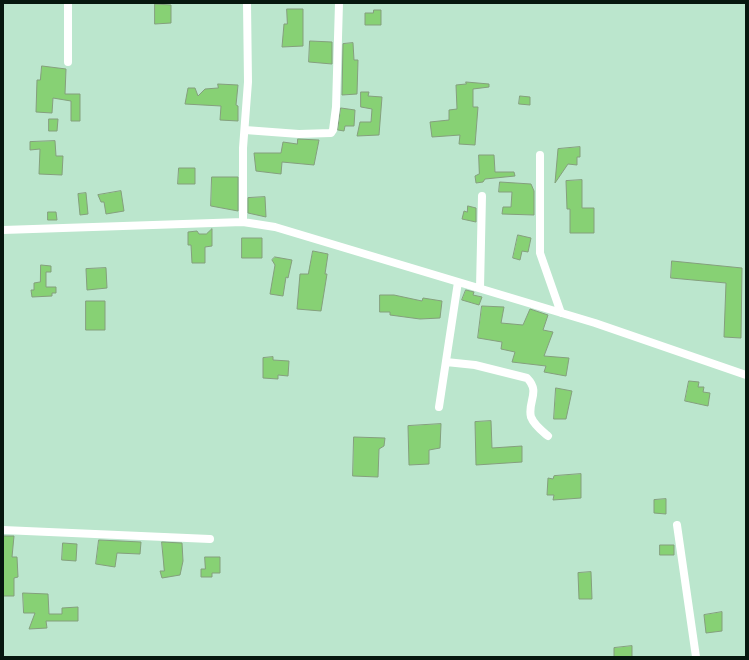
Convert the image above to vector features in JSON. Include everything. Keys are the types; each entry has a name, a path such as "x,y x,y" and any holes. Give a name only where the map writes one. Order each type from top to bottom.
{"street":[{"path":"68,3 68,62"},
{"path":"243,222 245,130 248,82 247,3"},
{"path":"245,130 299,134 331,133 333,130 336,108 339,3"},
{"path":"540,155 540,253 560,312"},
{"path":"480,288 482,196"},
{"path":"3,230 243,222 282,229 560,312 746,375"},
{"path":"439,407 458,282"},
{"path":"446,362 476,365 527,378 533,384 530,411 532,418 536,426 548,436"},
{"path":"676,525 696,657"},
{"path":"3,530 210,539"}],"building":[{"path":"155,4 171,5 171,23 155,24"},
{"path":"287,9 303,9 303,46 282,47 284,24 287,24"},
{"path":"374,10 381,10 381,25 365,25 365,13 373,13"},
{"path":"310,41 332,42 332,64 309,62"},
{"path":"353,43 354,60 358,60 357,94 342,95 343,44"},
{"path":"42,66 66,69 65,94 80,94 80,121 71,121 71,101 53,98 52,113 36,112 37,80 40,80"},
{"path":"466,82 489,84 489,87 473,89 473,107 478,107 475,145 459,144 460,135 432,137 430,122 449,120 449,110 457,109 456,85 466,84"},
{"path":"218,84 238,85 236,105 238,106 238,121 220,120 221,106 185,104 188,88 195,88 198,96 205,89 218,88"},
{"path":"361,92 369,92 368,96 382,97 379,135 357,136 360,122 371,122 372,109 361,107"},
{"path":"520,96 530,97 530,105 519,104"},
{"path":"341,108 355,110 354,126 345,126 344,131 338,130"},
{"path":"49,119 58,119 57,131 49,131"},
{"path":"298,139 319,140 314,165 282,162 281,174 256,171 254,153 281,153 283,142 297,144"},
{"path":"55,141 56,156 63,156 62,175 39,174 40,149 30,150 30,142"},
{"path":"580,147 580,157 577,157 577,165 568,164 555,183 558,149"},
{"path":"479,155 494,155 495,172 514,172 515,176 485,179 483,182 476,183 475,176 479,174"},
{"path":"179,168 195,168 195,184 178,184"},
{"path":"212,177 238,177 238,211 211,206"},
{"path":"582,180 582,208 594,208 594,233 570,233 570,209 567,209 566,181"},
{"path":"500,182 531,184 534,191 534,215 502,214 503,207 511,207 512,192 499,192"},
{"path":"121,191 124,211 106,214 104,202 101,202 98,195"},
{"path":"86,193 88,214 80,215 78,194"},
{"path":"265,197 266,217 248,213 248,198"},
{"path":"468,206 476,208 476,222 462,219 464,211 467,212"},
{"path":"48,212 56,212 57,220 48,220"},
{"path":"212,229 212,246 205,247 205,263 192,263 191,245 188,245 188,232 197,231 199,234 206,234"},
{"path":"518,235 531,238 528,252 522,251 520,260 513,258"},
{"path":"242,238 262,238 262,258 242,258"},
{"path":"313,251 328,254 325,274 327,274 321,311 297,309 300,274 308,274"},
{"path":"275,257 292,260 288,278 286,277 283,296 270,294 275,265 272,260"},
{"path":"672,261 742,268 741,338 724,337 726,283 671,278"},
{"path":"41,265 51,266 51,272 46,272 46,287 56,287 56,293 52,293 52,296 32,297 31,290 34,290 34,283 40,282"},
{"path":"106,268 107,288 87,290 86,269"},
{"path":"466,290 474,292 473,295 482,297 479,305 462,300"},
{"path":"380,295 394,295 422,301 423,298 442,301 440,318 420,319 390,315 390,312 380,312"},
{"path":"86,301 105,301 105,330 86,330"},
{"path":"482,306 504,307 501,323 523,325 530,309 548,315 543,330 553,332 544,356 569,358 566,376 544,372 546,366 512,362 515,352 501,349 502,342 478,338"},
{"path":"273,357 273,360 289,361 288,376 278,375 278,379 263,378 263,358"},
{"path":"689,381 699,382 698,387 704,387 703,392 710,393 708,406 685,401"},
{"path":"556,388 572,391 566,419 554,419"},
{"path":"491,421 492,448 522,446 522,462 476,465 475,422"},
{"path":"441,424 440,448 429,450 429,464 409,465 408,426"},
{"path":"354,437 385,438 384,446 379,449 378,477 353,476"},
{"path":"581,474 581,498 553,500 554,495 547,495 548,478 553,479 554,476"},
{"path":"666,499 666,514 654,513 654,500"},
{"path":"3,536 14,536 12,557 17,557 18,577 14,578 14,596 3,596"},
{"path":"99,540 141,542 140,554 117,553 115,567 96,564"},
{"path":"162,542 182,543 183,561 180,575 162,578 160,571 164,571"},
{"path":"63,543 77,544 76,561 62,560"},
{"path":"660,545 674,545 674,555 660,555"},
{"path":"205,557 220,557 220,573 212,573 212,577 201,577 201,569 205,569"},
{"path":"591,572 592,599 579,599 578,573"},
{"path":"23,593 48,594 49,614 62,614 62,608 78,607 78,621 46,621 47,628 29,629 35,613 24,613"},
{"path":"722,612 722,631 706,633 704,615"},
{"path":"632,646 632,657 614,657 614,648"}]}
